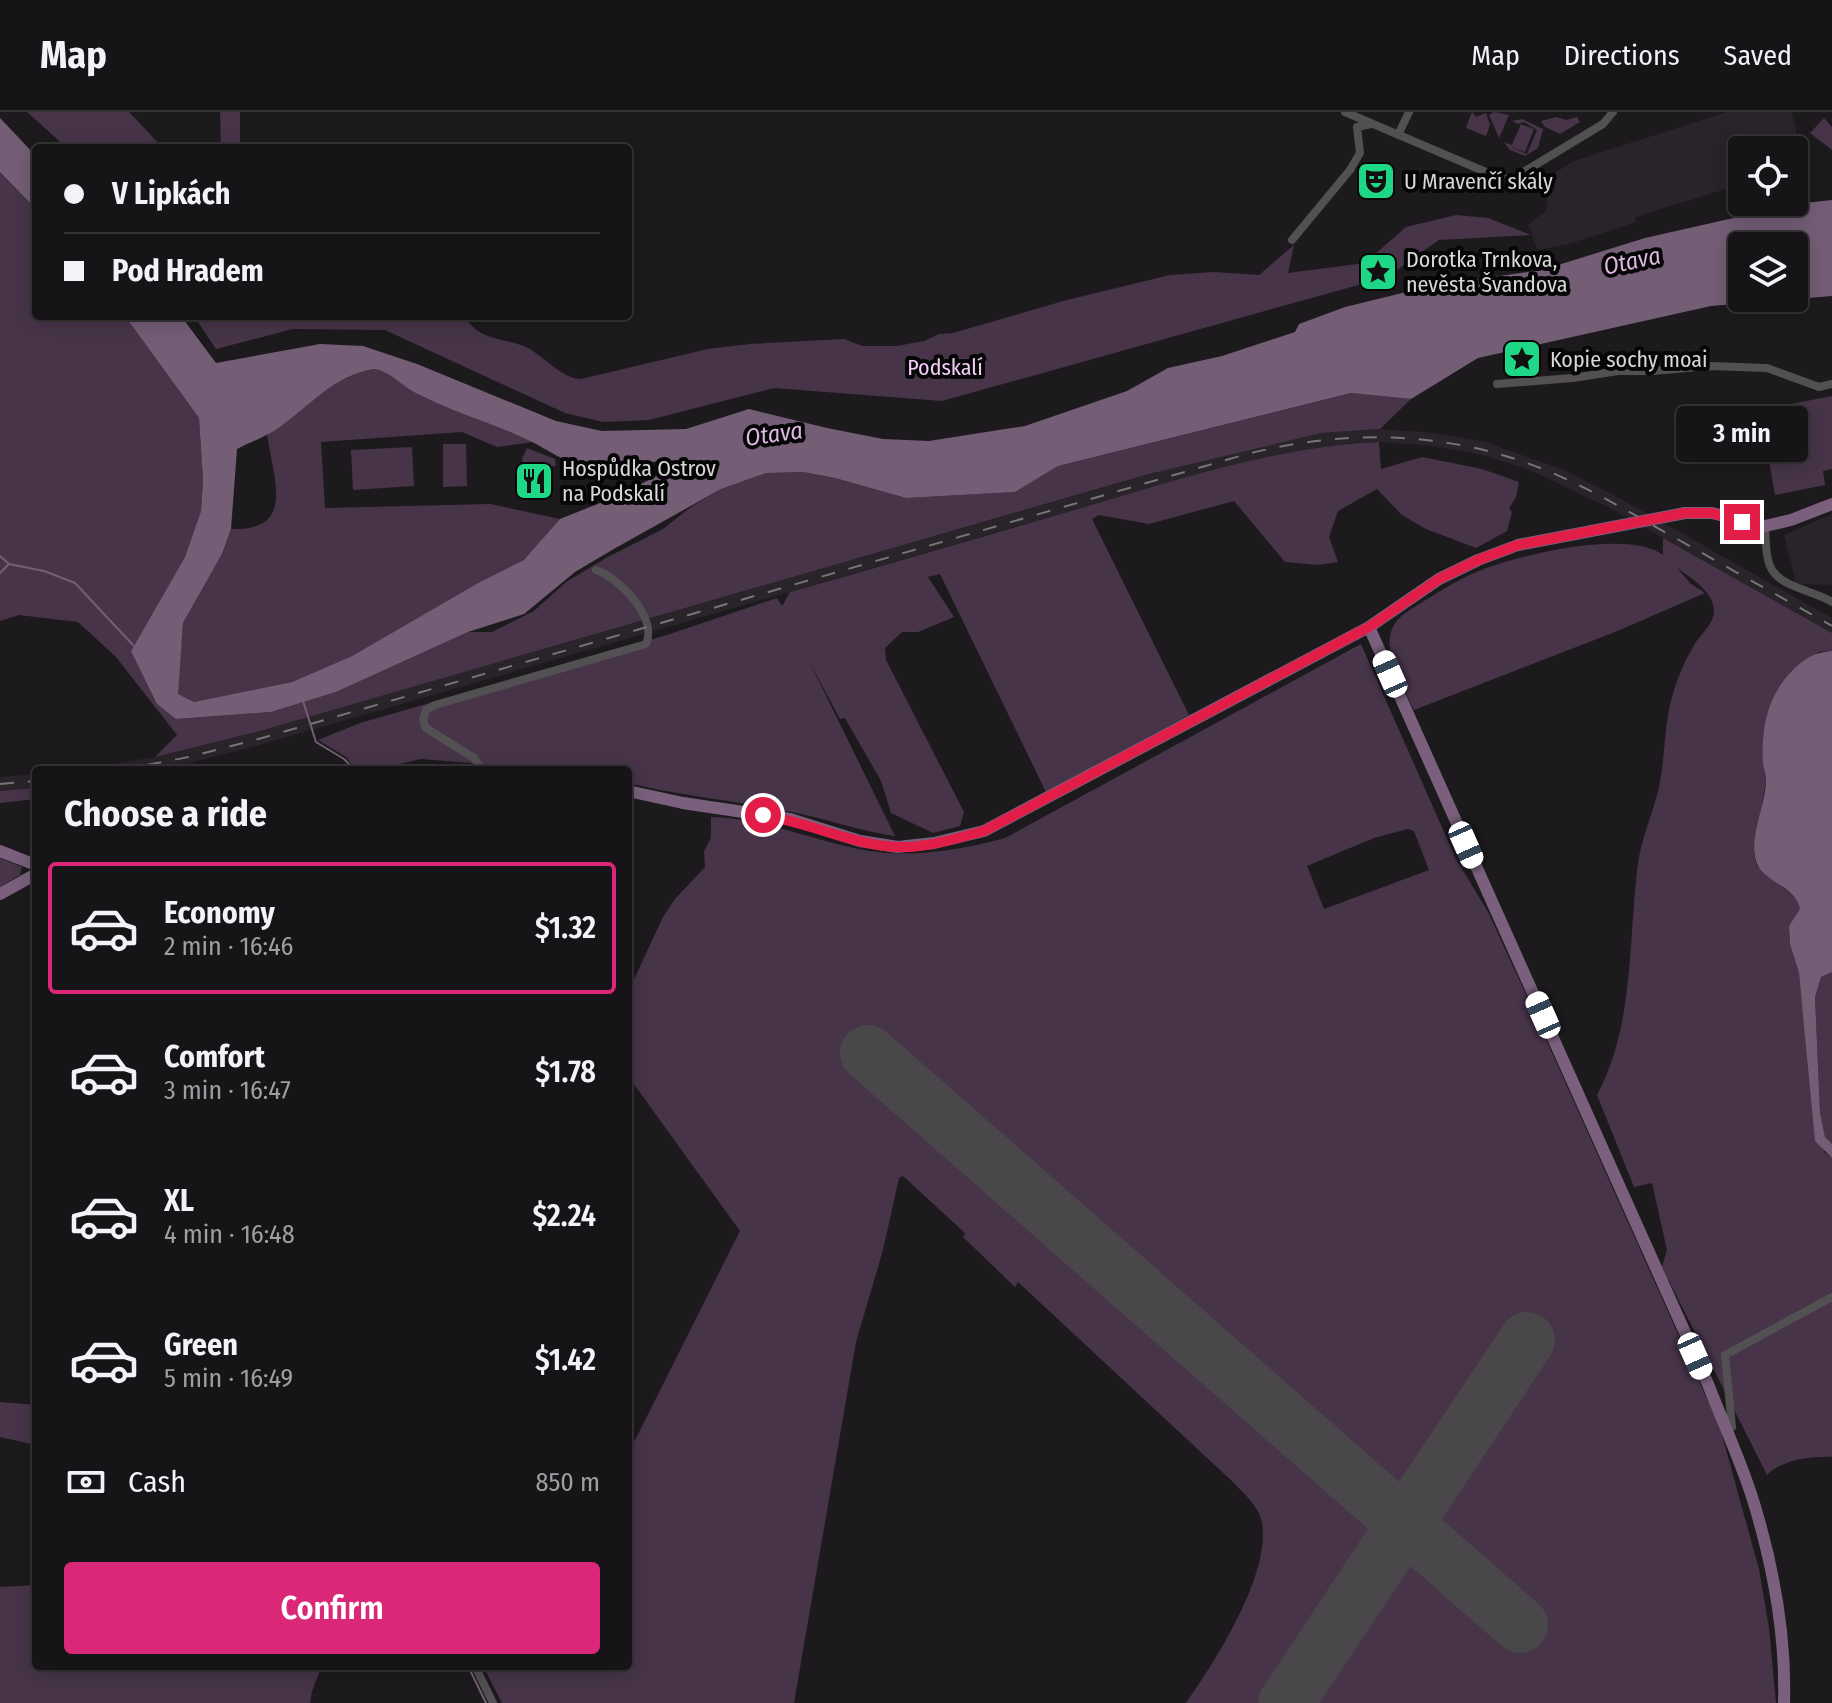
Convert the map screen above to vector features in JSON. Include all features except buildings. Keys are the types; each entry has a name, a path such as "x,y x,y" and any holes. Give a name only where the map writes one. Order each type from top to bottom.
{"street":[{"path":"1345,112 1500,178 1512,179 1603,124 1613,112"},
{"path":"1398,135 1409,112"},
{"path":"1292,240 1350,170 1360,153 1357,127 1372,124"},
{"path":"1497,384 1618,371 1710,366 1767,368 1819,387 1832,384"},
{"path":"632,792 790,819 860,841 898,847 934,843 984,831 1369,627 1439,579 1478,560 1518,545 1685,513 1712,513 1765,526 1791,520 1832,504"},
{"path":"1765,526 1768,563 1773,572 1795,587 1823,595 1832,602"},
{"path":"479,766 474,758 426,728 423,720 426,710 646,644 648,634 642,611 611,575 596,570"},
{"path":"1369,627 1708,1384 1756,1508 1776,1596 1785,1681 1784,1703"},
{"path":"0,851 32,863"},
{"path":"0,894 32,876"},
{"path":"1725,1429 1732,1427 1725,1355 1832,1297"},
{"path":"477,1670 493,1703"}],"shaded area":[{"path":"1727,112 1791,112 1796,127 1795,136 1728,136 1728,188 1635,217 1636,222 1572,243 1538,250 1528,225 1546,211 1550,176 1574,161"},
{"path":"1380,429 1435,433 1485,442 1562,469 1832,618 1832,633 1616,511 1530,470 1482,455 1433,446 1350,443 1284,454 1153,487 190,763 176,766 99,766 155,757 260,731 1192,462 1321,433"},
{"path":"1832,514 1832,585 1796,584 1784,535"},
{"path":"32,774 32,788 0,791 0,777"}],"green space":[{"path":"27,112 129,112 159,144 63,144"},
{"path":"220,112 240,112 240,144 221,144"},
{"path":"1472,112 1476,117 1486,113 1490,125 1486,136 1466,128"},
{"path":"1494,112 1509,115 1499,138 1489,115"},
{"path":"1556,117 1566,120 1577,117 1580,122 1560,134 1545,127 1541,121"},
{"path":"1824,118 1832,127 1832,150 1810,133"},
{"path":"1522,119 1543,129 1538,148 1525,156 1510,150 1504,142 1512,145 1521,124 1534,129 1525,152 1510,147 1527,154 1537,130 1524,122 1518,124 1512,121"},
{"path":"0,172 32,205 32,320 128,320 199,418 203,481 201,511 185,557 131,651 177,719 271,712 336,692 468,632 492,632 534,611 566,582 663,529 721,489 766,473 803,472 906,498 1015,492 1058,466 1351,393 1411,399 1380,429 1321,433 1149,474 260,731 155,757 177,735 116,657 78,622 19,615 0,621"},
{"name":"Podskalí","path":"1456,215 1488,218 1531,235 1439,240 1387,277 942,401 774,388 649,420 603,422 565,413 385,330 293,329 216,349 197,320 468,320 484,335 526,347 560,371 581,379 708,349 750,344 844,339 862,346 897,346 924,341 939,334 953,333 1067,300 1170,275 1214,272 1259,275 1294,245 1288,273 1365,263 1406,227"},
{"path":"374,369 392,374 415,392 533,442 497,447 462,432 321,442 325,508 490,504 560,519 525,560 478,583 352,656 292,682 194,702 177,694 183,623 222,554 231,529 252,527 265,521 273,512 276,484 267,434 344,379"},
{"path":"1832,396 1832,469 1823,471 1825,485 1775,495 1760,410"},
{"path":"1379,442 1381,469 1422,457 1482,469 1519,482 1516,497 1509,508 1512,512 1507,531 1476,548 1426,529 1402,515 1377,489 1338,511 1329,537 1338,562 1318,565 1285,562 1234,501 1149,524 1099,515 1092,519 1189,715 1046,792 940,574 928,577 954,617 918,632 902,632 885,648 886,660 964,812 960,826 933,833 891,813 881,781 845,718 840,719 808,659 895,836 792,812 632,784 632,766 507,766 421,759 391,766 353,766 346,757 318,740 360,723 667,635 777,598 782,606 790,592 1196,474 1269,457"},
{"path":"443,444 466,444 467,486 443,487"},
{"path":"412,447 414,486 353,490 351,450"},
{"path":"527,448 555,459 556,466 524,469 522,459"},
{"path":"1663,538 1832,633 1832,651 1818,652 1765,727 1763,765 1766,781 1754,854 1757,866 1798,900 1800,909 1789,927 1790,944 1799,973 1811,1082 1824,1152 1832,1158 1832,1457 1797,1460 1767,1475 1662,1267 1667,1250 1652,1183 1634,1187 1597,1095 1618,1040 1624,1011 1638,863 1659,787 1670,706 1685,663 1713,616 1710,597 1676,567 1691,584 1705,593 1615,632 1414,710 1396,671 1390,649 1392,629 1402,616 1476,572 1549,551 1602,544 1626,544 1663,555"},
{"path":"1361,644 1456,859 1488,912 1523,988 1720,1428 1759,1569 1769,1628 1776,1703 1186,1703 1225,1641 1250,1592 1263,1544 1258,1511 1234,1483 1018,1282 1015,1287 963,1237 965,1233 903,1176 899,1178 883,1250 856,1342 794,1703 502,1703 485,1670 632,1670 632,1446 740,1231 632,1082 632,983 663,917 705,867 704,851 711,838 711,817 767,825 876,852 913,853 969,847 1005,838","holes":["1408,829 1414,831 1429,870 1324,909 1307,866 1374,838"]},
{"path":"32,788 32,799 0,803 0,791"},
{"path":"0,858 22,867 20,875 0,887"},
{"path":"1832,972 1832,1144 1825,1137 1820,1112 1815,996 1821,977"},
{"path":"0,1402 32,1405 32,1444 0,1437"},
{"path":"32,1585 32,1670 320,1670 310,1703 0,1703 0,1587"}],"water":[{"path":"0,118 32,152 32,205 0,172"},
{"name":"Otava","path":"1832,200 1832,296 1808,298 1808,232 1728,232 1728,305 1478,358 1411,399 1351,393 1058,466 1015,492 906,498 803,472 766,473 721,489 612,550 575,572 524,614 468,632 336,692 271,712 176,719 157,704 131,651 185,557 201,511 203,481 199,418 128,320 184,320 216,363 320,344 363,346 417,364 556,421 602,431 686,429 749,409 883,439 929,441 1025,426 1127,391 1168,368 1222,356 1295,332 1299,324 1345,307 1435,285 1542,270 1645,238 1743,216 1808,216 1808,203","holes":["374,369 386,373 410,390 574,463 613,467 678,461 678,465 620,495 560,519 524,560 352,656 292,682 194,702 178,694 183,623 222,554 231,529 237,449 268,435 322,393 360,372"]},
{"path":"1832,651 1832,972 1821,977 1815,997 1820,1112 1825,1137 1832,1144 1832,1158 1815,1141 1799,973 1790,944 1789,926 1800,909 1792,895 1759,868 1754,842 1765,792 1763,739 1771,704 1782,683 1800,664 1809,657"}],"waterway":[{"path":"0,556 8,563"},
{"path":"0,573 9,564 44,571 75,583 133,645"},
{"path":"303,701 316,742 351,766"},
{"path":"470,1670 486,1703"}],"runway":[{"path":"868,1053 1520,1625"},
{"path":"1286,1703 1527,1340"}],"railway":[{"path":"141,766 262,738 1240,456 1318,441 1357,438 1436,441 1512,458 1599,496 1832,626"},
{"path":"0,784 32,781"}],"place":[{"name":"U Mravenčí skály","path":"1376,181"},
{"name":"Dorotka Trnkova, nevěsta Švandova","path":"1378,272"},
{"name":"Kopie sochy moai","path":"1522,359"},
{"name":"Hospůdka Ostrov na Podskalí","path":"534,481"}],"route":[{"path":"763,815 790,819 860,841 898,847 934,843 984,831 1369,627 1439,579 1478,560 1518,545 1685,513 1712,513 1742,522"}]}
